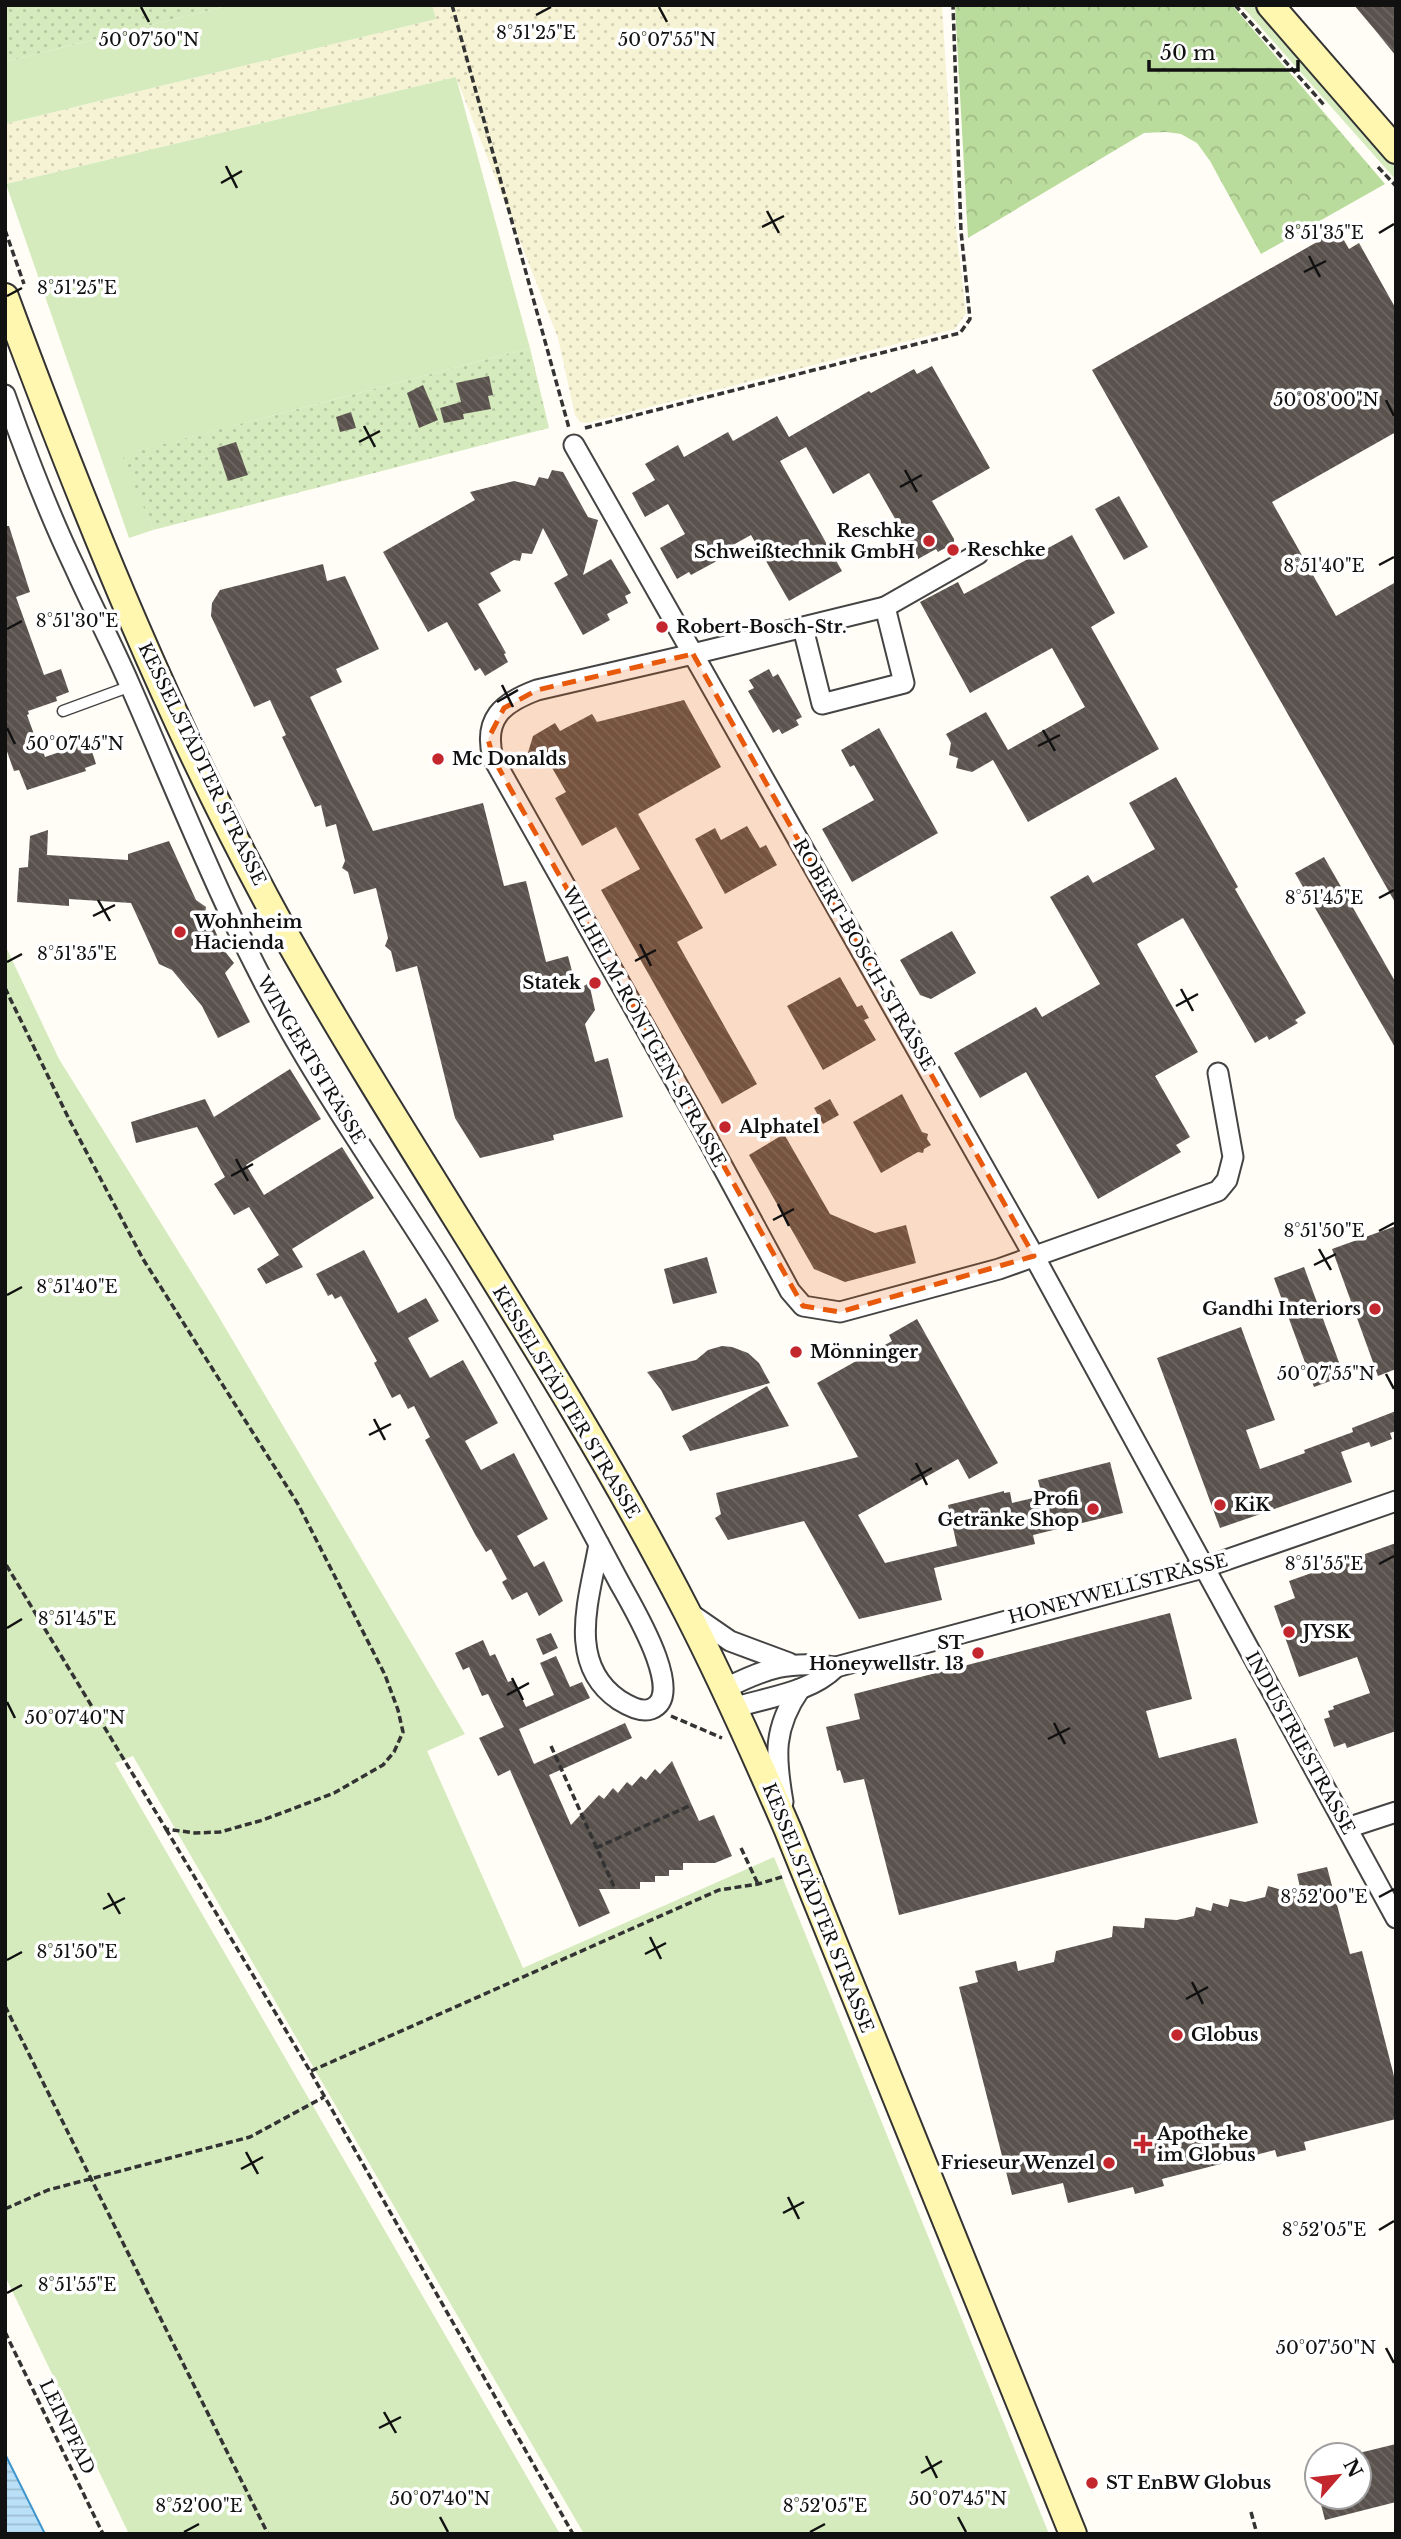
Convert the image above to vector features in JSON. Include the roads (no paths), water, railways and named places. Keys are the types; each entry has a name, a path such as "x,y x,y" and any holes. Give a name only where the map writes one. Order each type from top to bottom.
{"main road":[{"path":"1270,5 1387,158"},
{"name":"KESSELSTÄDTER STRASSE","path":"5,297 106,558 195,759 236,839 317,988 599,1455 686,1610 734,1709 788,1830 1073,2534"}],"street":[{"name":"WINGERTSTRASSE","path":"5,395 38,487 131,685 237,933 306,1058 511,1384 599,1544 661,1668 662,1693 653,1709 642,1710 616,1698 595,1674 586,1653 585,1623 599,1544"},
{"name":"ROBERT-BOSCH-STRASSE","path":"572,438 1034,1256 1203,1568"},
{"path":"693,654 885,607 978,554"},
{"path":"803,628 822,704 904,683 885,607"},
{"name":"WILHELM-RÖNTGEN-STRASSE","path":"693,654 521,696 504,708 494,721 488,739 492,758 509,790 686,1100 790,1291 803,1307 840,1312 999,1269 1034,1256"},
{"path":"1034,1256 1218,1191 1227,1180 1233,1157 1217,1073"},
{"name":"HONEYWELLSTRASSE","path":"686,1610 730,1641 789,1663 836,1667 1203,1568 1396,1501"},
{"name":"INDUSTRIESTRASSE","path":"1203,1568 1396,1918"},
{"name":"HONEYWELLSTRASSE","path":"734,1709 749,1676 789,1663"},
{"name":"HONEYWELLSTRASSE","path":"734,1709 800,1689 826,1677 836,1667"},
{"path":"788,1830 777,1768 779,1729 789,1705 800,1689"},
{"path":"1347,1828 1396,1812"}],"lane":[{"path":"63,711 131,685"}],"water":[{"path":"5,2454 45,2534 5,2534"}],"place":[{"name":"Reschke Schweißtechnik GmbH","path":"929,541"},
{"name":"Reschke","path":"953,550"},
{"name":"Robert-Bosch-Str.","path":"662,627"},
{"name":"Mc Donalds","path":"438,759"},
{"name":"Wohnheim Hacienda","path":"180,932"},
{"name":"Statek","path":"595,983"},
{"name":"Alphatel","path":"725,1127"},
{"name":"Gandhi Interiors","path":"1375,1309"},
{"name":"Mönninger","path":"796,1352"},
{"name":"KiK","path":"1220,1505"},
{"name":"Profi Getränke Shop","path":"1093,1509"},
{"name":"JYSK","path":"1289,1632"},
{"name":"ST Honeywellstr. 13","path":"978,1653"},
{"name":"Globus","path":"1177,2035"},
{"name":"Apotheke im Globus","path":"1143,2144"},
{"name":"Frieseur Wenzel","path":"1109,2163"},
{"name":"ST EnBW Globus","path":"1092,2483"}]}
